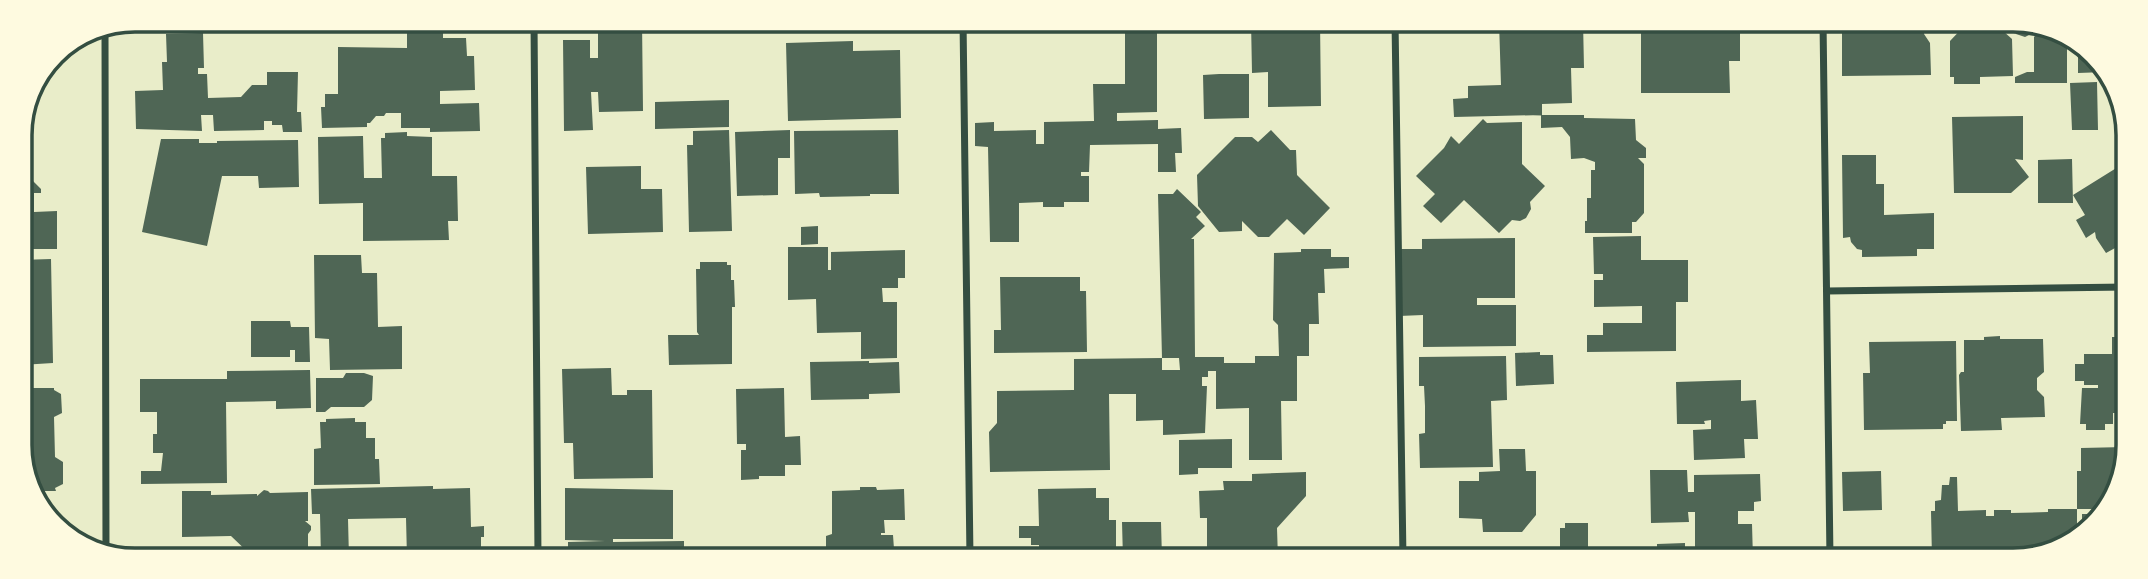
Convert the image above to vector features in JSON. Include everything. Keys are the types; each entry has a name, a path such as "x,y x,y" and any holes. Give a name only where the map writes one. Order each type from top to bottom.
{"street":[{"path":"534,31 538,548"},
{"path":"962,31 970,548"},
{"path":"1395,31 1403,547"},
{"path":"1823,31 1830,547"},
{"path":"104,36 106,543"},
{"path":"1827,291 2116,286"}],"building":[{"path":"443,31 443,38 466,38 467,56 474,56 475,90 440,91 440,104 479,103 480,131 430,132 430,128 401,128 401,113 376,116 367,123 367,127 322,128 321,107 325,107 325,94 338,94 338,47 407,48 407,32"},
{"path":"598,31 642,31 643,111 599,112 598,92 591,92 593,130 564,131 563,40 590,40 590,58 598,58"},
{"path":"1125,31 1157,31 1157,112 1117,113 1117,121 1158,120 1158,129 1181,128 1182,153 1175,153 1176,172 1158,172 1158,144 1090,145 1089,172 1081,172 1081,176 1089,176 1089,202 1064,202 1064,207 1043,207 1043,202 1019,203 1019,242 990,242 988,147 975,146 975,123 994,122 994,131 1036,130 1036,144 1044,144 1044,122 1094,121 1093,84 1125,84"},
{"path":"1251,31 1320,31 1321,106 1268,107 1268,72 1252,73"},
{"path":"1499,31 1583,31 1584,68 1571,68 1572,103 1542,104 1542,115 1454,117 1453,99 1468,98 1468,86 1501,85"},
{"path":"1641,31 1740,31 1740,61 1729,61 1730,93 1641,93"},
{"path":"1842,31 1924,31 1930,43 1931,75 1842,76"},
{"path":"1959,31 2003,31 2012,39 2013,76 1980,77 1980,84 1954,84 1954,77 1950,77 1950,41"},
{"path":"2015,31 2032,33 2025,37"},
{"path":"203,33 204,68 198,68 198,74 207,74 208,98 241,97 252,85 267,85 267,72 298,72 297,112 301,112 302,132 283,132 282,125 272,125 272,121 264,121 264,130 214,131 213,115 201,115 202,131 136,129 135,91 163,90 162,62 167,62 166,34"},
{"path":"2037,34 2067,46 2067,83 2015,83 2015,77 2034,72 2034,37"},
{"path":"853,41 853,51 900,50 901,118 788,121 786,43"},
{"path":"2078,55 2095,72 2078,73"},
{"path":"1249,74 1249,118 1204,119 1203,75"},
{"path":"2097,82 2098,130 2072,130 2070,83"},
{"path":"729,100 729,127 655,129 655,102"},
{"path":"1541,115 1635,119 1636,140 1646,148 1646,158 1638,158 1644,164 1644,213 1636,222 1632,222 1632,233 1585,233 1587,198 1591,198 1591,170 1595,170 1595,162 1584,158 1571,159 1570,137 1562,127 1541,128"},
{"path":"2023,116 2023,160 2015,159 2029,177 2011,193 1954,193 1952,117"},
{"path":"1483,119 1487,123 1522,122 1522,164 1545,186 1530,202 1531,209 1526,218 1520,221 1512,220 1499,233 1464,200 1441,223 1423,206 1435,194 1416,176 1444,148 1451,136 1459,144"},
{"path":"729,130 732,231 689,232 687,145 693,145 693,131"},
{"path":"790,130 790,158 778,158 778,195 737,196 735,132"},
{"path":"898,130 899,194 820,197 819,193 795,194 794,131"},
{"path":"1271,130 1290,150 1296,150 1297,175 1330,208 1304,235 1287,219 1269,237 1258,237 1242,221 1242,231 1219,232 1198,206 1197,175 1235,137 1252,137 1258,142"},
{"path":"407,132 407,136 432,137 432,176 457,176 458,221 448,221 449,240 363,241 363,203 319,204 318,137 363,136 364,178 382,178 381,138 385,138 385,133"},
{"path":"161,139 199,139 199,143 298,140 299,187 259,188 258,176 222,176 207,246 142,232"},
{"path":"1842,155 1876,155 1876,184 1884,184 1884,215 1934,213 1934,249 1917,249 1917,256 1862,257 1862,250 1857,249 1850,237 1843,238"},
{"path":"2072,159 2073,203 2038,203 2038,160"},
{"path":"641,166 641,189 662,189 663,232 588,234 586,167"},
{"path":"2116,168 2116,248 2106,253 2095,232 2086,238 2076,220 2085,215 2073,195"},
{"path":"32,180 41,189 41,193 34,193 34,212 57,211 57,249 32,249"},
{"path":"1177,189 1201,212 1196,217 1205,226 1191,239 1194,239 1195,357 1224,357 1224,363 1255,363 1255,356 1279,356 1278,325 1273,320 1274,253 1301,252 1301,249 1331,249 1331,257 1349,257 1349,268 1324,269 1325,293 1318,293 1319,324 1309,324 1309,356 1297,356 1297,401 1281,401 1282,460 1249,460 1249,408 1216,409 1216,371 1208,371 1208,377 1202,377 1202,386 1207,386 1205,433 1163,435 1163,420 1136,421 1136,394 1109,394 1110,470 990,472 989,432 997,423 997,391 1074,390 1074,359 1162,358 1158,194 1173,194","holes":["1162,358 1179,358 1180,370 1162,370"]},
{"path":"818,226 818,244 801,245 801,227"},
{"path":"1641,236 1641,260 1688,260 1688,302 1676,302 1676,351 1587,352 1587,335 1603,335 1603,323 1642,323 1642,306 1594,307 1594,280 1603,280 1603,274 1594,274 1593,237"},
{"path":"1515,238 1515,298 1477,298 1477,305 1516,305 1516,346 1423,347 1423,315 1399,316 1398,249 1422,249 1422,239"},
{"path":"788,247 828,247 828,270 831,270 831,252 905,250 905,278 898,278 898,288 882,288 883,302 897,302 897,358 861,359 861,332 817,333 816,299 788,300"},
{"path":"314,255 361,255 362,273 377,273 378,327 402,326 402,369 330,370 329,339 315,338"},
{"path":"51,259 53,363 32,364 32,260"},
{"path":"700,262 727,262 727,265 731,265 735,307 732,307 732,364 669,365 668,335 699,335 696,269 700,269"},
{"path":"1000,277 1080,277 1080,291 1086,291 1087,352 994,353 994,330 1001,330"},
{"path":"251,321 290,321 291,327 309,327 310,362 295,362 295,350 290,350 290,357 251,357"},
{"path":"2000,336 2000,339 2043,339 2044,372 2037,378 2037,390 2044,397 2045,417 2001,418 2002,430 1961,431 1959,375 1964,372 1964,340 1984,340 1984,337"},
{"path":"2112,337 2116,337 2116,413 2113,413 2113,424 2105,424 2105,430 2086,430 2086,424 2080,424 2082,388 2098,388 2098,385 2084,385 2084,381 2075,381 2075,364 2084,364 2084,354 2112,354"},
{"path":"1956,341 1957,421 1946,421 1943,429 1864,430 1863,373 1870,373 1869,342"},
{"path":"1540,352 1540,355 1553,355 1554,384 1516,386 1515,353"},
{"path":"1506,356 1507,400 1491,401 1493,467 1420,468 1419,434 1425,433 1425,406 1424,386 1419,386 1419,357"},
{"path":"810,362 899,362 900,393 869,394 869,399 811,400"},
{"path":"611,368 612,395 627,395 627,390 652,390 653,478 574,479 573,443 564,443 562,369"},
{"path":"310,370 311,408 276,409 276,401 226,402 227,483 141,484 141,471 161,471 163,453 153,453 153,434 157,434 157,412 140,412 140,379 227,379 227,371"},
{"path":"346,373 373,376 372,400 364,407 331,407 325,412 316,412 316,378 343,378"},
{"path":"1741,380 1741,401 1756,400 1758,439 1744,439 1745,458 1694,460 1693,430 1711,429 1711,420 1704,421 1705,424 1677,424 1676,382"},
{"path":"32,388 54,388 61,394 62,413 54,417 55,457 63,462 63,484 55,488 56,491 43,491 33,464"},
{"path":"784,388 785,437 800,436 801,465 785,465 785,476 759,476 759,479 741,480 741,450 746,450 746,444 737,444 736,389"},
{"path":"355,418 355,422 366,422 366,438 375,438 375,459 379,459 380,484 314,485 314,449 321,448 320,422 326,422 326,419"},
{"path":"1232,439 1232,468 1198,468 1198,474 1179,475 1179,440"},
{"path":"2116,447 2111,477 2103,496 2093,509 2077,509 2077,471 2081,471 2081,448"},
{"path":"1499,449 1525,449 1526,471 1536,471 1536,515 1522,532 1483,532 1482,519 1459,518 1459,481 1479,481 1479,472 1500,471"},
{"path":"1650,470 1687,470 1688,492 1694,492 1694,475 1760,474 1761,501 1754,502 1754,511 1738,511 1738,524 1752,524 1753,547 1695,547 1695,512 1688,512 1689,522 1651,523"},
{"path":"1881,471 1882,510 1843,511 1842,472"},
{"path":"1306,472 1306,496 1277,528 1278,547 1207,547 1207,518 1200,518 1199,491 1224,490 1223,481 1252,481 1252,474"},
{"path":"1950,477 1957,477 1958,511 1986,510 1986,516 1994,516 1994,510 2011,510 2011,513 2077,509 2077,525 2053,540 2033,546 1932,547 1931,511 1935,511 1935,501 1941,500 1942,485 1949,485"},
{"path":"433,486 433,489 470,488 471,527 484,526 481,548 407,548 406,518 348,519 349,548 321,548 320,514 312,514 311,489"},
{"path":"860,487 876,487 877,490 904,489 905,520 884,520 885,533 881,533 893,535 894,548 826,548 826,536 832,534 832,491 860,490"},
{"path":"565,488 673,490 673,539 613,539 613,542 684,541 684,548 568,548 568,542 605,541 565,540"},
{"path":"1096,488 1096,498 1109,498 1109,520 1116,520 1116,547 1039,548 1039,545 1031,545 1031,538 1019,538 1019,526 1039,526 1038,489"},
{"path":"264,490 270,493 308,492 308,521 305,521 311,526 311,530 308,534 308,548 243,548 231,536 182,537 182,491 257,496"},
{"path":"1122,522 1161,522 1162,547 1123,547"},
{"path":"1565,523 1588,523 1588,547 1560,547 1560,528 1565,528"},
{"path":"1685,543 1685,547 1657,547 1657,544"}]}
